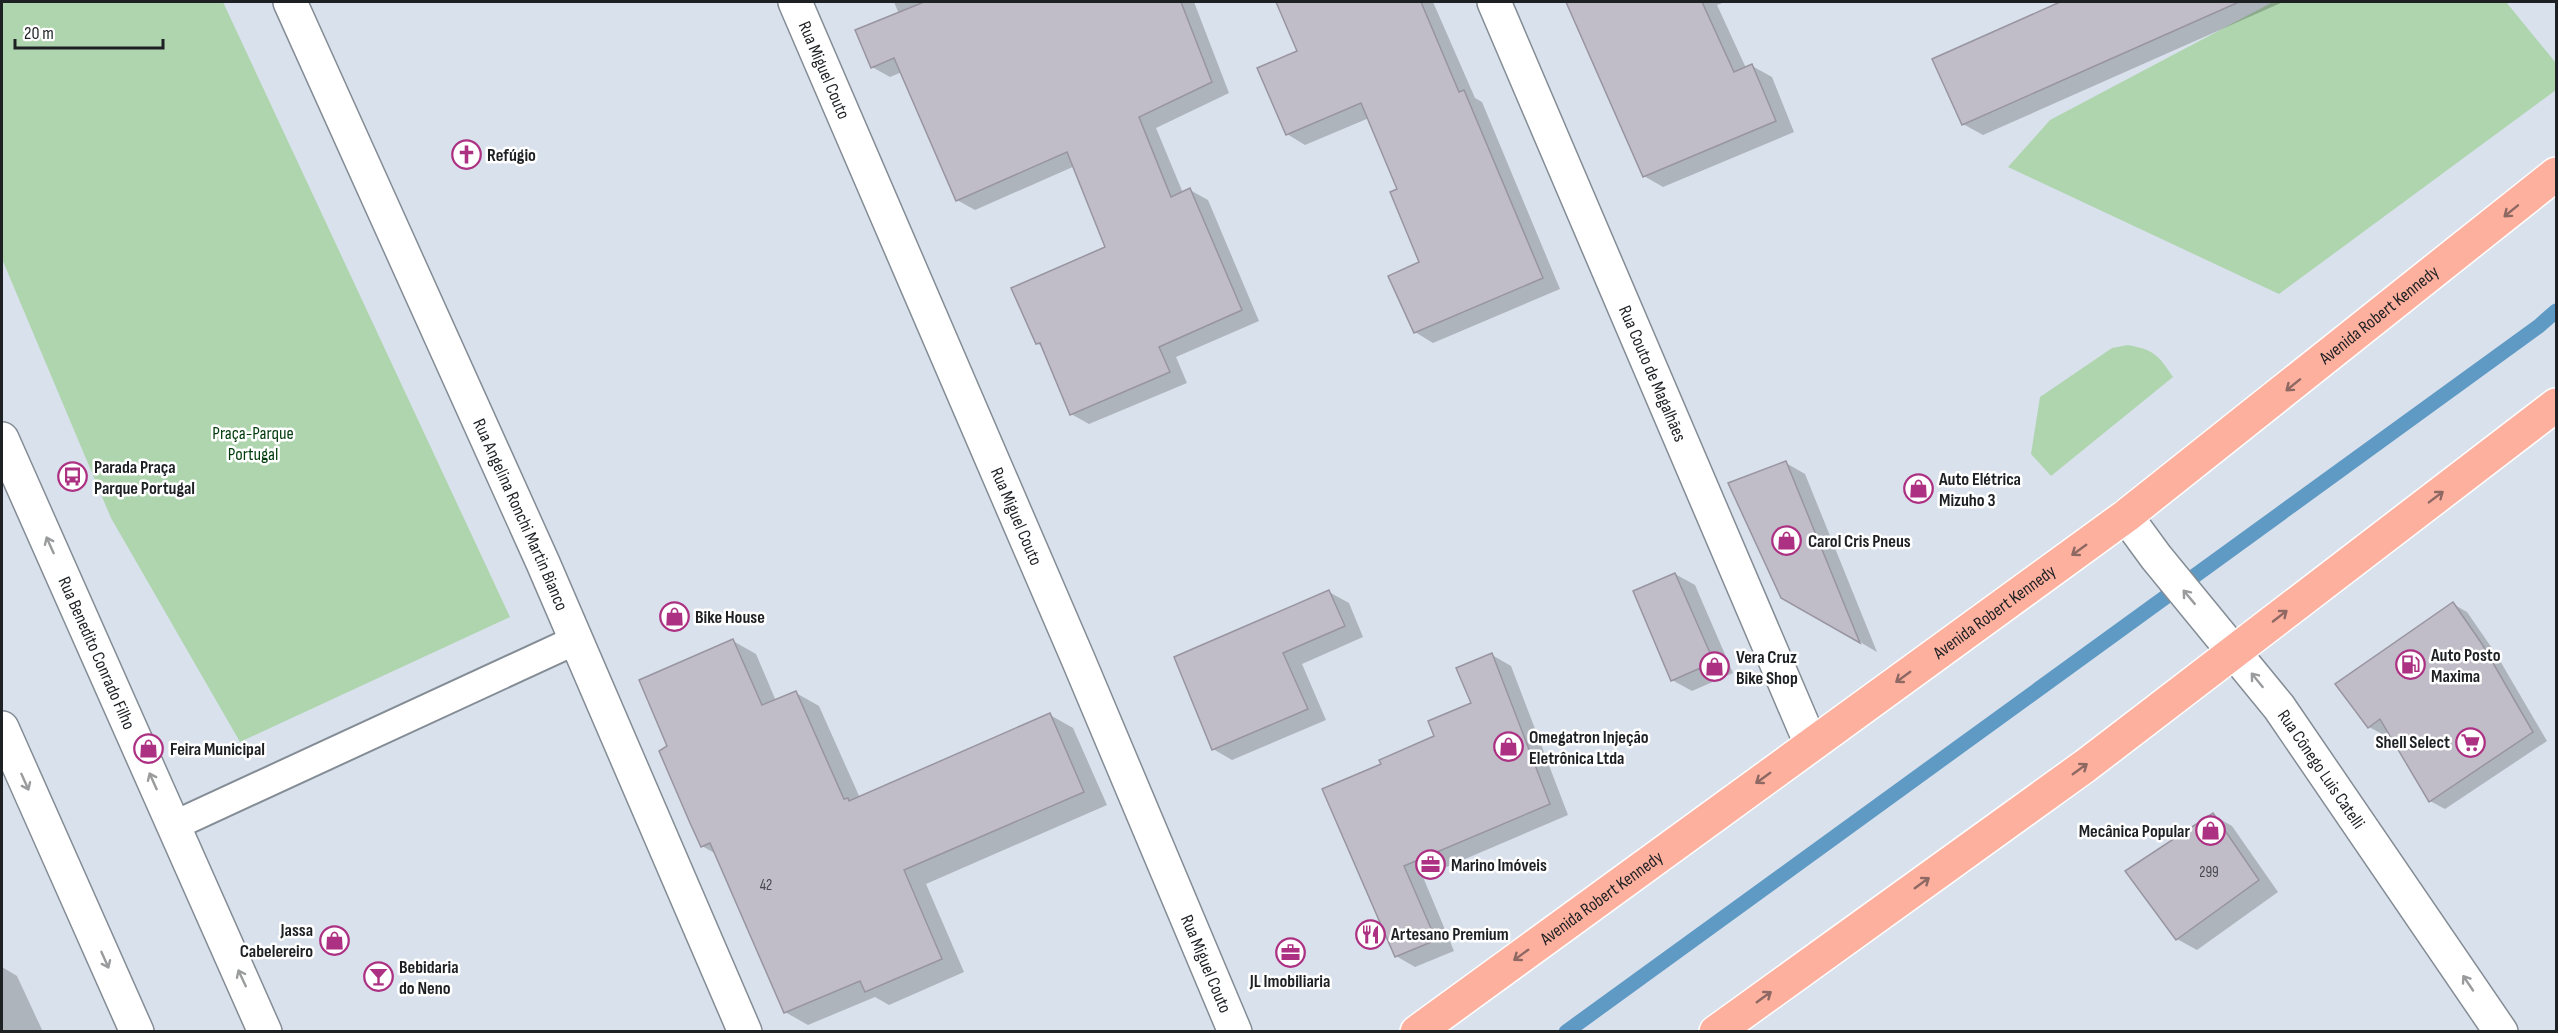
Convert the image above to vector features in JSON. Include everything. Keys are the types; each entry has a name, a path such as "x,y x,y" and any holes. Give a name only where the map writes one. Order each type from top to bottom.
{"main road":[{"name":"Avenida Robert Kennedy","path":"1417,1032 2126,516 2556,174"},
{"path":"1716,1032 2076,773 2229,645 2279,616 2556,405"}],"street":[{"name":"Rua Angelina Ronchi Martin Bianco","path":"290,2 576,640 745,1032"},
{"name":"Rua Miguel Couto","path":"795,2 1078,659 1235,1032"},
{"name":"Rua Couto de Magalhães","path":"1494,2 1811,744"},
{"name":"Rua Benedito Conrado Filho","path":"2,439 266,1032"},
{"name":"Rua Cônego Luis Catelli","path":"2126,516 2156,557 2279,706 2501,1032"},
{"path":"2,728 137,1032"}],"lane":[{"path":"173,826 576,640"}],"green space":[{"name":"Praça-Parque Portugal","path":"2,2 223,2 510,617 240,742 111,518 2,259"},
{"path":"2273,2 2506,2 2556,63 2556,90 2279,294 2008,167 2050,120"},
{"path":"2128,345 2144,349 2155,355 2173,377 2051,476 2031,454 2040,397 2112,348"}],"building":[{"path":"924,2 1181,2 1212,82 1139,117 1171,197 1190,188 1242,310 1159,347 1170,372 1070,415 1040,343 1036,344 1011,288 1105,247 1067,152 956,201 894,58 871,68 855,30"},
{"path":"1276,2 1421,2 1459,92 1464,90 1543,278 1414,333 1388,276 1419,262 1390,192 1397,189 1361,103 1286,135 1257,68 1297,51"},
{"path":"1566,2 1702,2 1734,72 1752,64 1776,121 1643,177"},
{"path":"2060,2 2239,2 1962,125 1932,59"},
{"name":"Carol Cris Pneus","path":"1786,461 1860,643 1781,598 1728,483"},
{"path":"1675,573 1714,662 1671,681 1633,591"},
{"path":"1329,590 1345,626 1283,653 1308,709 1212,750 1174,657"},
{"path":"2453,602 2482,644 2533,732 2429,802 2380,719 2368,728 2335,684"},
{"path":"733,639 762,705 796,691 844,799 848,798 849,801 1050,713 1084,792 904,870 942,959 865,992 860,981 784,1013 710,843 701,847 690,823 659,751 667,746 639,680"},
{"path":"1492,653 1550,804 1404,866 1436,940 1395,957 1322,789 1381,764 1379,760 1434,736 1428,721 1471,703 1456,668"},
{"path":"2213,813 2259,880 2176,940 2125,871"}],"waterway":[{"path":"1566,1032 2539,326 2556,311"}],"place":[{"name":"Refúgio","path":"466,155"},
{"name":"Parada Praça Parque Portugal","path":"73,477"},
{"name":"Auto Elétrica Mizuho 3","path":"1918,489"},
{"name":"Carol Cris Pneus","path":"1787,541"},
{"name":"Bike House","path":"674,617"},
{"name":"Auto Posto Maxima","path":"2410,665"},
{"name":"Vera Cruz Bike Shop","path":"1715,667"},
{"name":"Shell Select","path":"2471,742"},
{"name":"Omegatron Injeção Eletrônica Ltda","path":"1508,747"},
{"name":"Feira Municipal","path":"149,749"},
{"name":"Mecânica Popular","path":"2211,831"},
{"name":"Marino Imóveis","path":"1430,865"},
{"name":"Artesano Premium","path":"1370,934"},
{"name":"Jassa Cabelereiro","path":"334,940"},
{"name":"JL Imobiliaria","path":"1290,952"},
{"name":"Bebidaria do Neno","path":"378,977"}]}
